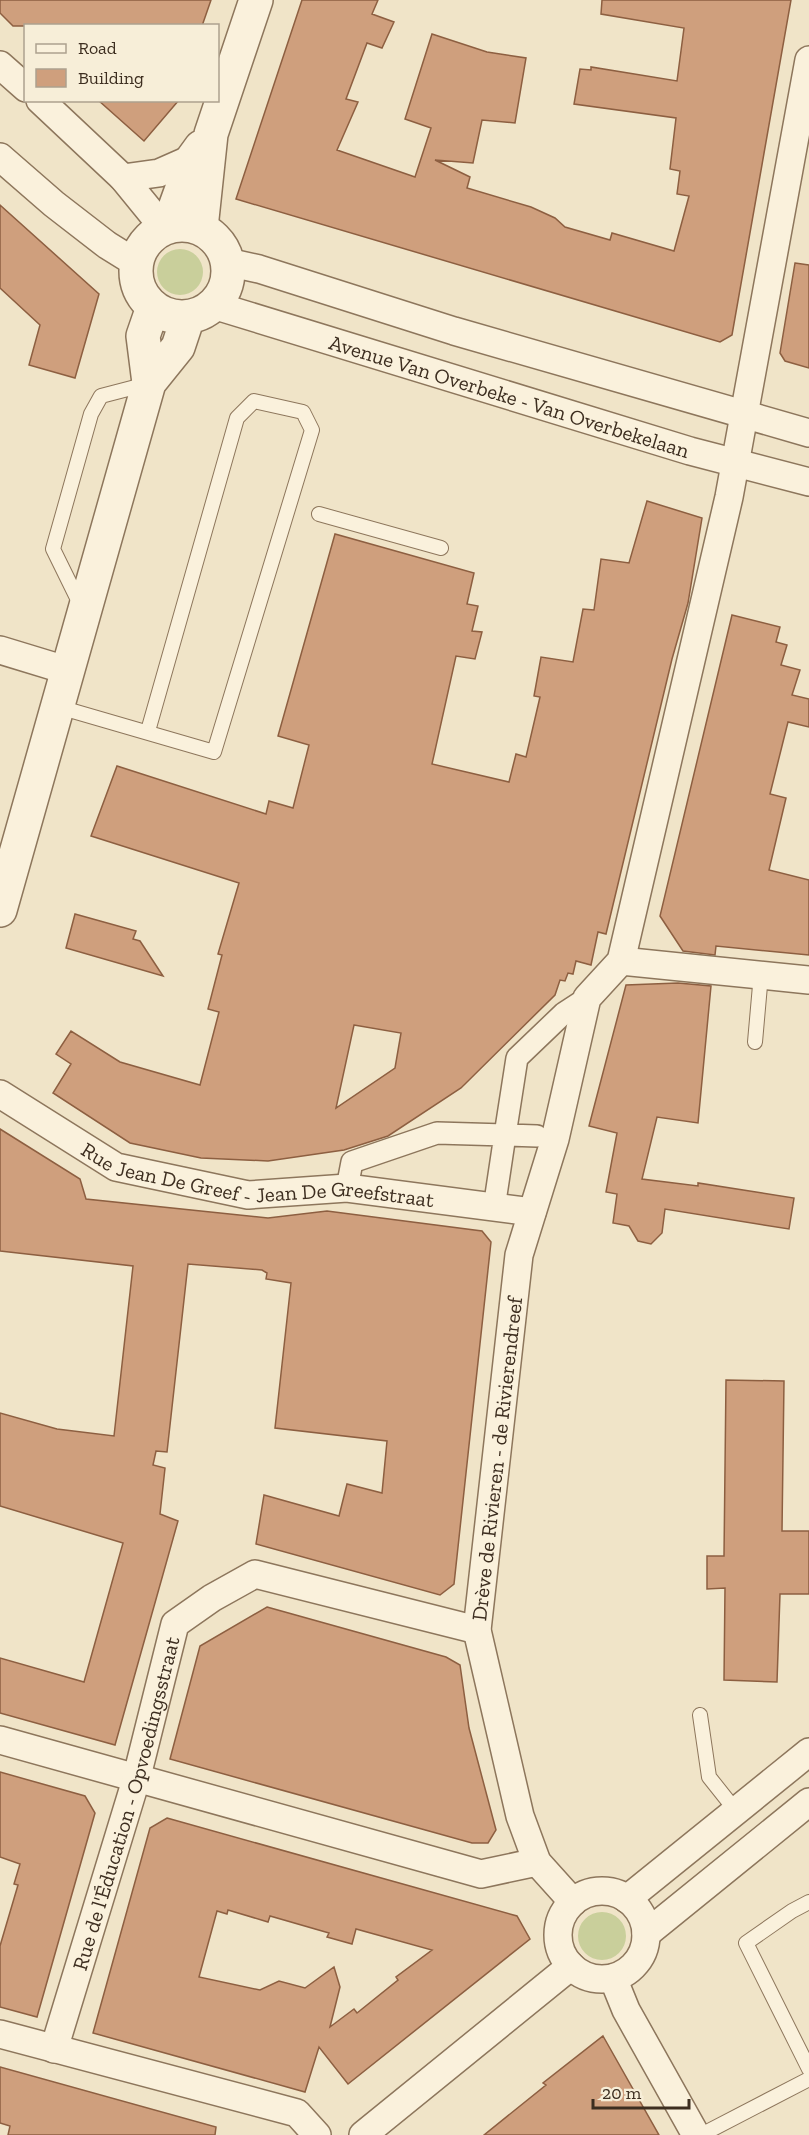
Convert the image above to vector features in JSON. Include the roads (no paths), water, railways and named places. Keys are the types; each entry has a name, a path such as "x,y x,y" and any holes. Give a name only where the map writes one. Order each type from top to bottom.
{"street":[{"path":"219,100 256,0"},
{"path":"496,1195 518,1058 564,1014 587,998 621,961 736,463 809,60"},
{"path":"0,65 24,86"},
{"path":"42,102 123,178 154,216 168,227"},
{"path":"168,227 218,102"},
{"path":"123,178 159,173 202,146"},
{"path":"201,228 202,146"},
{"path":"0,157 54,204 107,245 136,263"},
{"path":"149,383 178,347 201,311 223,293 228,278 227,262 218,243 201,228 179,225 168,227 146,242 136,263 138,287 153,307 170,316 201,311"},
{"path":"227,262 259,269 454,331 809,433"},
{"path":"0,910 149,383 143,336 153,307"},
{"name":"Avenue Van Overbeke - Van Overbekelaan","path":"201,311 809,482"},
{"path":"0,650 69,671"},
{"path":"621,961 809,980"},
{"name":"Drève de Rivieren - de Rivierendreef","path":"573,1902 537,1862 520,1816 477,1630 519,1255 555,1139 587,998"},
{"name":"Rue Jean De Greef - Jean De Greefstraat","path":"0,1094 116,1167 248,1195 347,1188 532,1212"},
{"path":"347,1188 352,1162 437,1133 537,1136"},
{"name":"Rue de l'Éducation - Opvoedingsstraat","path":"54,2049 136,1780 175,1624 212,1598 255,1574 477,1630"},
{"path":"0,1740 136,1780 481,1874 537,1862"},
{"path":"627,1899 809,1752"},
{"path":"646,1934 806,1812"},
{"path":"600,1891 614,1893 627,1899 643,1921 646,1934 644,1948 637,1962 626,1972 613,1978 598,1979 583,1975 562,1955 558,1941 559,1926 573,1902 586,1894 600,1891"},
{"path":"363,2135 571,1966"},
{"path":"613,1978 626,2010 698,2135"},
{"path":"0,2034 297,2113 317,2135"}],"lane":[{"path":"85,613 53,549 91,414 101,396 149,383"},
{"path":"59,706 214,752 312,430 303,412 254,401 237,418 148,731"},
{"path":"319,514 441,548"},
{"path":"755,1042 761,974"},
{"path":"700,1715 709,1777 736,1811"},
{"path":"809,1902 746,1943 809,2069"},
{"path":"698,2135 809,2079"}]}
